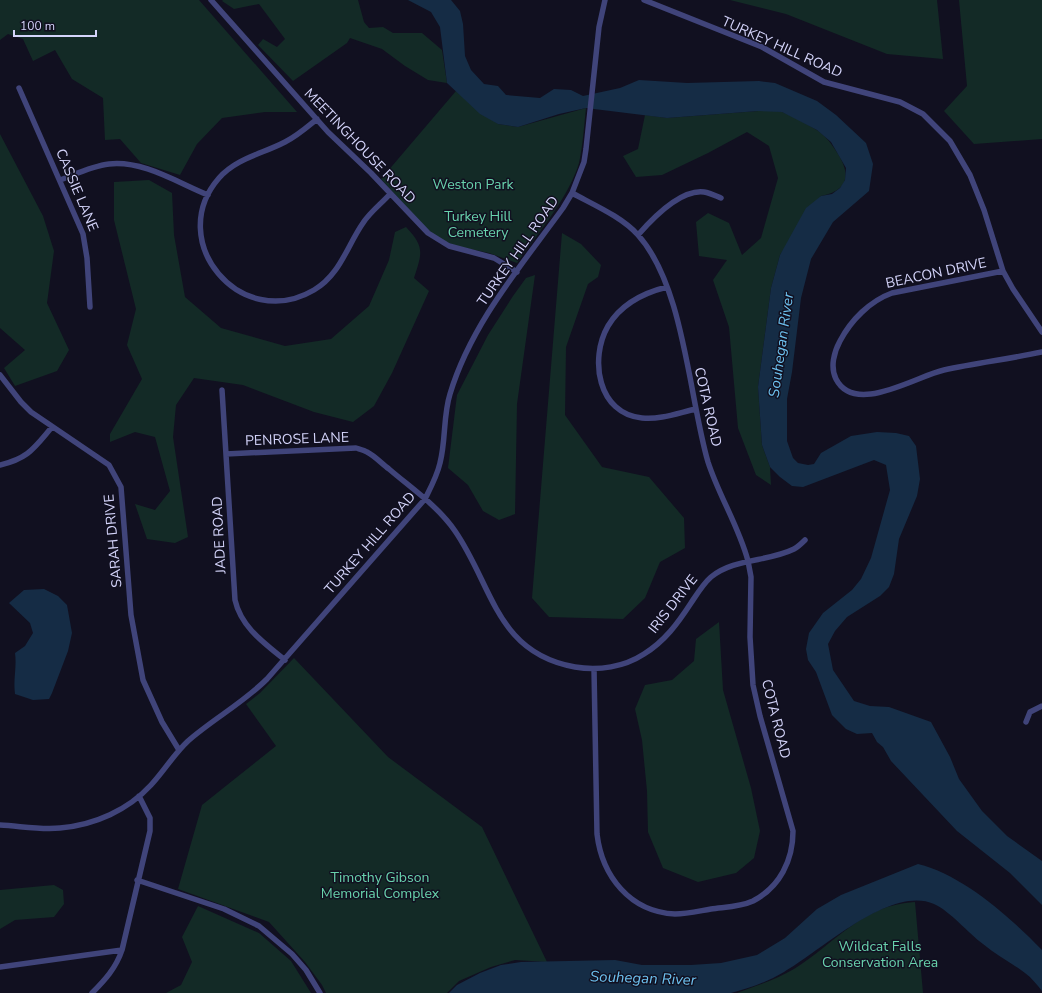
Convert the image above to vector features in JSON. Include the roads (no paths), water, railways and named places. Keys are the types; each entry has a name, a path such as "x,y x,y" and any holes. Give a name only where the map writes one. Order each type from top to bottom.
{"street":[{"name":"MEETINGHOUSE ROAD","path":"211,0 317,120 423,228 438,241 454,249 494,258 517,272"},
{"name":"TURKEY HILL ROAD","path":"0,825 47,829 73,827 103,818 128,805 155,781 179,750 197,733 260,686 285,660 425,499 441,462 445,413 458,371 476,333 492,307 563,208 572,193 584,162 599,27 605,0"},
{"name":"TURKEY HILL ROAD","path":"644,0 762,48 824,82 900,102 922,114 950,141 970,175 984,210 1003,271 1013,289 1042,332"},
{"name":"CASSIE LANE","path":"19,88 79,224 86,246 90,307"},
{"path":"317,120 291,139 234,164 219,178 208,196 202,213 201,231 204,249 212,265 223,280 237,291 254,298 272,301 298,298 315,290 329,279 346,255 363,222 390,194"},
{"path":"60,180 101,166 128,164 152,172 208,196"},
{"path":"638,234 660,211 682,198 703,192 721,198"},
{"name":"COTA ROAD","path":"572,193 616,218 638,234 654,259 667,287 677,318 709,463 748,561 751,577 750,637 753,685 760,716 793,831 792,848 784,873 774,885 761,896 738,905 686,913 666,913 648,908 631,898 612,878 603,861 597,834 594,669"},
{"name":"BEACON DRIVE","path":"1003,271 892,293 875,301 860,314 838,344 833,362 836,380 840,385 852,392 878,394 932,373 1042,352"},
{"path":"667,287 635,299 620,310 608,326 599,350 599,375 609,400 618,409 629,415 641,418 654,418 696,409"},
{"name":"SARAH DRIVE","path":"0,375 21,402 52,427 109,464 116,475 121,487 131,615 143,680 162,722 179,750"},
{"name":"JADE ROAD","path":"222,390 234,587 238,613 254,633 285,660"},
{"path":"0,465 16,461 28,454 52,427"},
{"name":"PENROSE LANE","path":"226,454 356,448 368,452 425,499"},
{"name":"IRIS DRIVE","path":"425,499 454,530 471,558 500,617 520,642 535,653 553,661 565,665 594,669 626,662 653,648 672,630 701,587 722,569 794,549 805,540"},
{"path":"1026,722 1030,712 1042,706"},
{"path":"92,993 110,974 118,961 122,950 150,824 148,811 139,796"},
{"path":"137,880 224,909 260,926 292,954 306,970 320,993"},
{"path":"0,967 122,950"}],"water":[{"name":"Souhegan River","path":"408,0 451,0 460,11 463,24 465,56 471,70 484,84 498,86 506,95 540,98 554,89 571,90 583,96 620,88 639,80 687,83 759,81 775,83 817,101 836,115 866,143 873,164 869,191 833,222 811,259 801,298 792,372 787,399 787,441 793,458 798,463 808,465 814,464 821,453 851,436 877,432 896,433 909,436 916,446 920,479 917,496 899,539 894,574 889,587 880,596 847,617 835,631 828,644 833,670 854,701 870,706 889,707 931,722 950,757 959,779 982,811 1007,836 1042,861 1042,905 1010,873 957,831 891,761 883,747 877,742 872,733 857,734 846,729 832,715 816,672 808,660 806,649 809,633 823,613 852,590 861,579 871,558 890,490 886,465 874,460 803,487 792,486 770,467 762,445 758,387 771,288 780,255 806,208 821,196 832,194 840,188 845,180 846,168 831,142 817,130 782,112 758,111 667,118 586,108 559,114 518,127 498,124 480,114 447,83 440,27 431,12"},
{"path":"44,589 58,596 67,605 72,633 68,651 49,699 33,700 15,694 14,683 16,663 15,653 25,646 33,633 30,623 9,603 24,590"},
{"name":"Souhegan River","path":"918,864 952,877 969,887 1001,911 1042,950 1042,991 1028,975 988,948 940,907 934,904 916,901 897,904 877,912 856,923 778,976 731,993 449,993 457,985 480,973 501,965 521,962 615,960 642,965 691,965 721,963 757,955 785,938 817,909 841,895"}],"park label":[{"name":"Weston Park","path":"473,184"},
{"name":"Turkey Hill Cemetery","path":"478,224"},
{"name":"Timothy Gibson Memorial Complex","path":"380,886"},
{"name":"Wildcat Falls Conservation Area","path":"880,954"}]}
